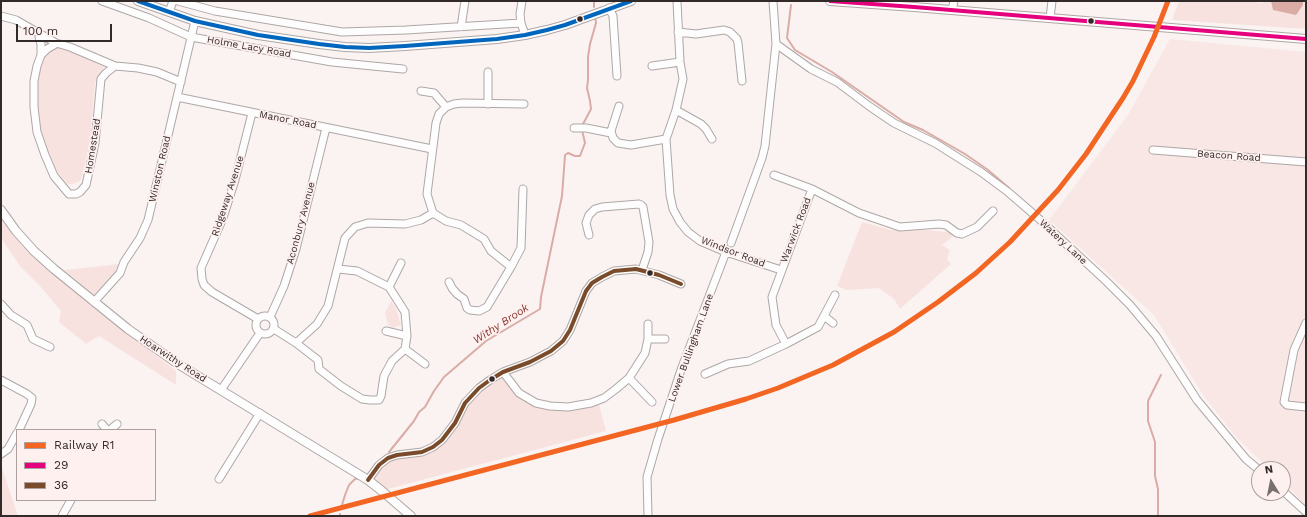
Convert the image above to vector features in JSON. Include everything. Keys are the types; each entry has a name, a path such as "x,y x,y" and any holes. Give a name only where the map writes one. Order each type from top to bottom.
{"street":[{"name":"Holme Lacy Road","path":"102,1 148,18 191,37 332,62 403,69"},
{"name":"Holme Lacy Road","path":"138,1 195,21 293,41 345,47 369,48 525,35 566,25 631,1"},
{"path":"168,12 174,1"},
{"path":"178,1 215,11 342,32 406,30 521,23"},
{"path":"461,27 465,1"},
{"path":"522,1 520,14 525,35"},
{"path":"620,106 613,123 611,133 613,138 618,143 626,145 666,139 676,110 683,80 680,62 677,1"},
{"path":"731,242 765,146 776,44 773,1"},
{"path":"830,1 914,4 952,10 1306,39"},
{"path":"952,10 954,1"},
{"path":"1050,18 1052,1"},
{"path":"609,8 613,16 617,76"},
{"path":"1,16 16,20 56,43 70,47 114,66 138,68 157,72 181,82"},
{"name":"Winston Road","path":"94,302 120,273 124,262 140,238 148,220 195,21"},
{"path":"678,32 696,34 724,30 730,32 738,43 742,81"},
{"name":"Homestead","path":"40,34 40,54 36,66 34,81 34,107 37,132 44,155 54,176 69,194 80,192 86,184 95,143 101,79 106,72 114,66"},
{"path":"40,54 56,43"},
{"name":"Watery Lane","path":"776,44 811,69 837,82 894,123 935,143 981,172 1008,192 1037,217 1130,305 1156,336 1197,400 1251,463"},
{"path":"652,66 680,62"},
{"path":"488,72 488,104"},
{"path":"421,91 434,93 446,107"},
{"name":"Manor Road","path":"177,97 432,149"},
{"path":"511,267 491,251 484,239 461,225 446,221 433,213 427,194 432,149 438,118 439,114 446,107 462,103 524,104"},
{"path":"676,110 701,124 712,139"},
{"name":"Ridgeway Avenue","path":"252,113 235,180 223,218 201,268 204,285 212,292 258,319"},
{"name":"Aconbury Avenue","path":"270,317 284,286 296,249 326,128"},
{"path":"574,128 586,128 611,133"},
{"name":"Windsor Road","path":"666,139 670,195 673,209 680,222 688,232 700,241 726,252 781,270"},
{"name":"Beacon Road","path":"1153,150 1306,162"},
{"name":"Warwick Road","path":"774,175 812,189 859,213 900,227 939,224 946,225 957,233 962,234 977,227 994,211"},
{"path":"449,282 470,310 479,311 487,307 521,248 523,189"},
{"name":"Warwick Road","path":"786,344 776,325 772,297 812,189"},
{"path":"589,235 586,223 589,215 595,209 602,207 641,205 643,207 649,242 648,252 642,270"},
{"name":"Hoarwithy Road","path":"1,210 16,231 34,251 128,329 178,364 368,480 382,490 411,516"},
{"path":"296,343 317,324 328,306 345,238 355,227 368,223 405,224 421,220 433,213"},
{"name":"Lower Bullingham Lane","path":"648,516 648,477 658,439 682,367 726,252"},
{"path":"389,286 401,263"},
{"path":"274,329 296,343 318,360 319,369 341,386 362,398 379,400 384,376 392,361 405,349 407,336 405,312 389,286 356,271 338,269"},
{"path":"368,480 380,465 388,458 397,454 414,454 422,452 433,447 442,440 455,423 465,404 479,388 503,372 530,362 551,351 562,341 570,330 586,291 592,284 602,277 614,271 625,269 642,270 680,284"},
{"path":"705,374 728,364 749,361 818,327 835,295"},
{"path":"1,304 12,315 27,325 33,339 50,347"},
{"path":"265,316 270,317 274,323 274,329 267,334 260,333 256,328 256,323 258,319 265,316"},
{"path":"824,316 833,323"},
{"path":"1306,323 1294,350 1284,402 1288,405 1306,407"},
{"path":"503,372 519,393 536,403 550,406 568,407 604,398 629,378 645,353 648,339 648,324"},
{"path":"386,331 407,336"},
{"path":"222,390 260,333"},
{"path":"648,339 665,339"},
{"path":"405,349 425,364"},
{"path":"629,378 652,402"},
{"path":"1,380 32,398 31,404 19,429"},
{"path":"219,479 260,414"},
{"path":"106,428 117,424"},
{"path":"1,454 15,442"},
{"path":"1291,499 1306,512"},
{"path":"62,516 70,501"}],"shaded area":[{"path":"1179,1 1253,1 1259,3 1271,1 1273,10 1303,5 1303,1 1306,1 1306,29 1172,20"},
{"path":"1271,1 1303,1 1303,5 1296,15 1273,10"},
{"path":"1170,39 1306,52 1306,505 1291,491 1291,461 1261,461 1236,437 1203,395 1154,315 1049,220 1128,115"},
{"path":"58,47 78,54 104,67 95,83 90,140 82,176 80,181 73,184 67,184 54,168 40,131 37,85 39,72 44,55 52,49"},
{"path":"1,219 21,244 45,267 89,304 176,371 176,385 99,336 86,344 59,322 61,311 39,285 20,266 1,238"},
{"path":"862,222 891,230 929,230 953,233 951,238 942,245 950,250 947,259 951,264 900,309 894,299 879,288 847,290 837,286"},
{"path":"119,264 115,273 95,296 64,270"},
{"path":"391,301 396,308 401,325 393,328 388,325 385,313"},
{"path":"505,373 521,393 536,403 565,407 598,401 606,431 384,490 368,480 386,462 434,448 465,403 480,388"},
{"path":"1,465 18,516 1,516"}],"waterway":[{"path":"594,1 594,7"},
{"path":"791,5 787,38 795,50 832,72 904,122 923,130 965,154 988,170 1009,188"},
{"name":"Withy Brook","path":"582,126 591,109 587,88 588,57 596,23 595,16"},
{"name":"Withy Brook","path":"389,452 414,421 419,412 425,407 444,377 486,341 540,309 541,297 562,196 565,155 568,153 575,156 580,156 585,143 582,130"},
{"path":"1158,516 1158,489 1155,476 1155,442 1148,421 1148,401 1161,375"},
{"path":"342,505 349,485 355,479 359,478"}],"rail line":[{"name":"R1","path":"310,516 674,420 746,399 778,388 833,365 894,332 938,302 976,273 1010,242 1058,190 1086,154 1133,81 1154,37 1168,1"}],"transit line":[{"path":"138,1 195,21 258,35 319,44 369,48 497,39 525,35 565,25 631,1"},
{"name":"29","path":"830,1 1306,39"},
{"name":"36","path":"368,480 379,465 388,458 397,455 422,452 433,447 442,440 455,423 465,403 479,388 503,372 530,362 551,351 563,341 570,330 586,291 592,283 614,271 636,269 659,275 681,284"}]}
